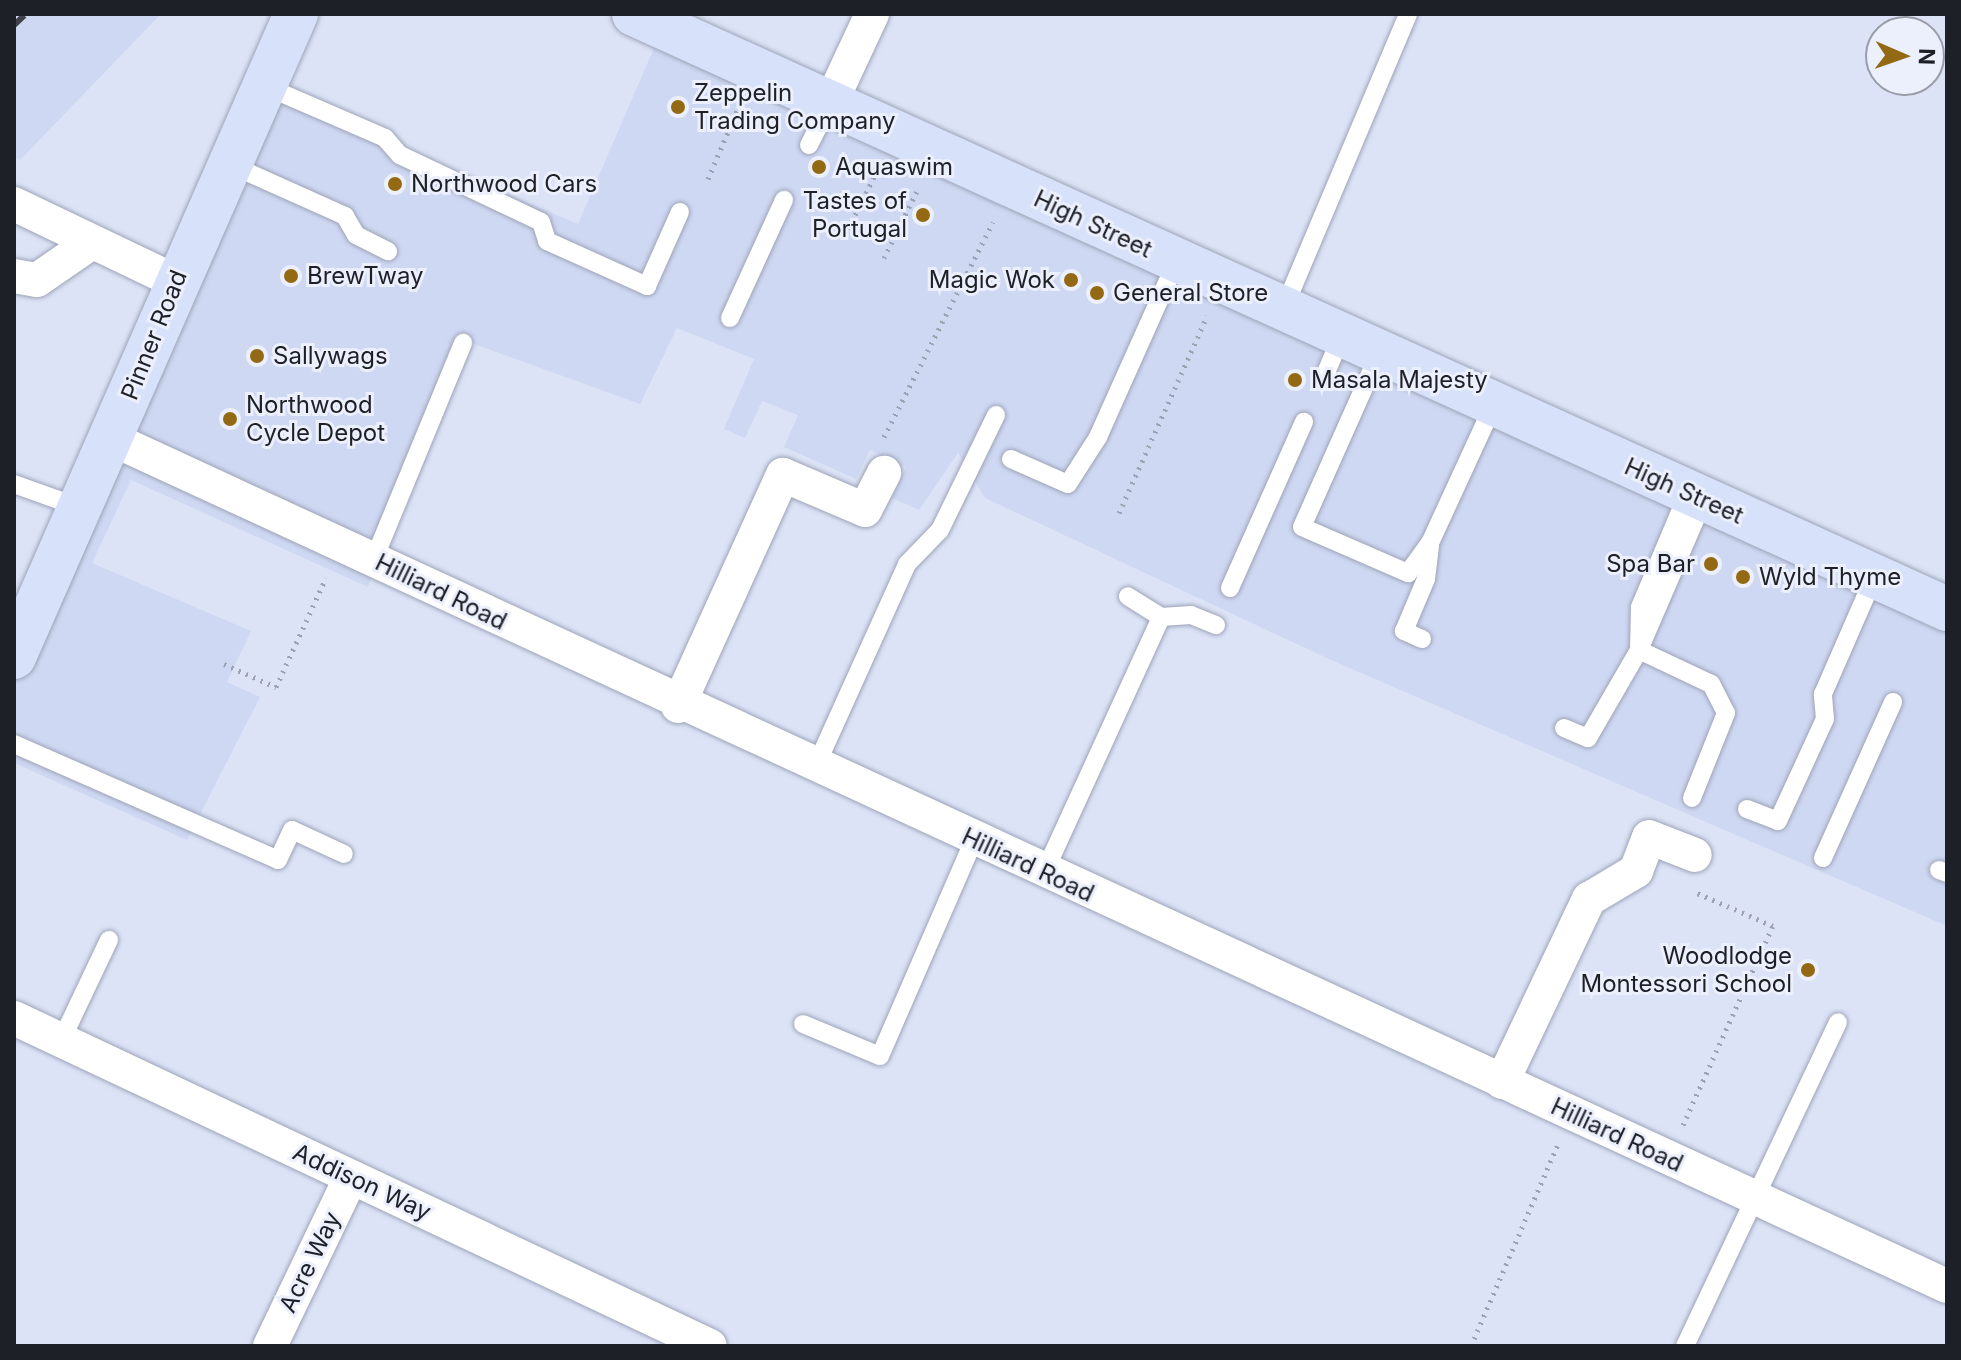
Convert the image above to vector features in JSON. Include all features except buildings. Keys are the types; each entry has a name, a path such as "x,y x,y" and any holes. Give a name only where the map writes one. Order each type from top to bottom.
{"main road":[{"name":"Pinner Road","path":"14,657 112,439 226,163 296,14"},
{"name":"High Street","path":"634,14 1283,311 1348,355 1493,406 1874,577 1937,614"}],"street":[{"path":"831,102 872,14"},
{"path":"14,204 175,281"},
{"path":"14,276 37,280 92,242"},
{"name":"Hilliard Road","path":"112,439 374,559 678,706 1947,1286"},
{"path":"678,706 783,475 865,510 882,459"},
{"path":"1502,1082 1589,899 1636,871 1649,837 1695,855"},
{"name":"Addison Way","path":"14,1018 710,1346"},
{"name":"Acre Way","path":"270,1346 351,1177"}],"lane":[{"path":"1283,311 1408,14"},
{"path":"262,85 385,138 400,155 541,222 547,241 647,286 680,212"},
{"path":"809,145 831,102"},
{"path":"226,163 345,216 356,235 388,251"},
{"path":"730,318 784,200"},
{"path":"1011,459 1068,484 1098,437 1176,263"},
{"path":"374,559 463,343"},
{"path":"1348,355 1302,527 1408,573 1430,543 1493,406"},
{"path":"815,768 907,564 940,530 996,415"},
{"path":"1230,588 1304,422"},
{"path":"14,484 81,508"},
{"path":"1564,728 1588,738 1639,650 1640,607 1696,496"},
{"path":"1422,639 1404,631 1426,579 1430,543"},
{"path":"1747,809 1778,821 1825,719 1823,694 1874,577"},
{"path":"1128,596 1161,617 1191,615 1216,625"},
{"path":"1044,873 1161,617"},
{"path":"1639,650 1711,684 1726,713 1692,798"},
{"path":"1823,858 1893,702"},
{"path":"14,744 278,860 292,830 344,854"},
{"path":"803,1024 880,1056 974,840"},
{"path":"61,1041 109,940"},
{"path":"1685,1346 1838,1022"}],"path":[{"path":"708,179 755,68"},
{"path":"848,229 895,132"},
{"path":"884,258 937,151"},
{"path":"882,459 910,381 1010,185"},
{"path":"1119,513 1222,282"},
{"path":"224,664 276,687 341,544"},
{"path":"1668,1158 1773,926 1691,891"},
{"path":"1471,1346 1571,1114"}],"shaded area":[{"path":"14,14 161,14 20,160 14,156"},
{"path":"663,27 1947,622 1947,926 1331,660 985,498 958,453 919,510 892,498 906,467 870,450 856,479 784,447 798,415 762,401 745,438 724,429 754,359 677,328 640,404 471,343 368,587 131,480 92,563 251,631 227,682 260,697 187,840 14,763 14,657 259,90 578,224"}],"railway":[{"path":"14,25 26,14"}],"place":[{"name":"Zeppelin Trading Company","path":"678,107"},
{"name":"Aquaswim","path":"819,167"},
{"name":"Northwood Cars","path":"395,184"},
{"name":"Tastes of Portugal","path":"923,215"},
{"name":"BrewTway","path":"291,276"},
{"name":"Magic Wok","path":"1071,280"},
{"name":"General Store","path":"1097,293"},
{"name":"Sallywags","path":"257,356"},
{"name":"Masala Majesty","path":"1295,380"},
{"name":"Northwood Cycle Depot","path":"230,419"},
{"name":"Spa Bar","path":"1711,564"},
{"name":"Wyld Thyme","path":"1743,577"},
{"name":"Woodlodge Montessori School","path":"1808,970"}]}
